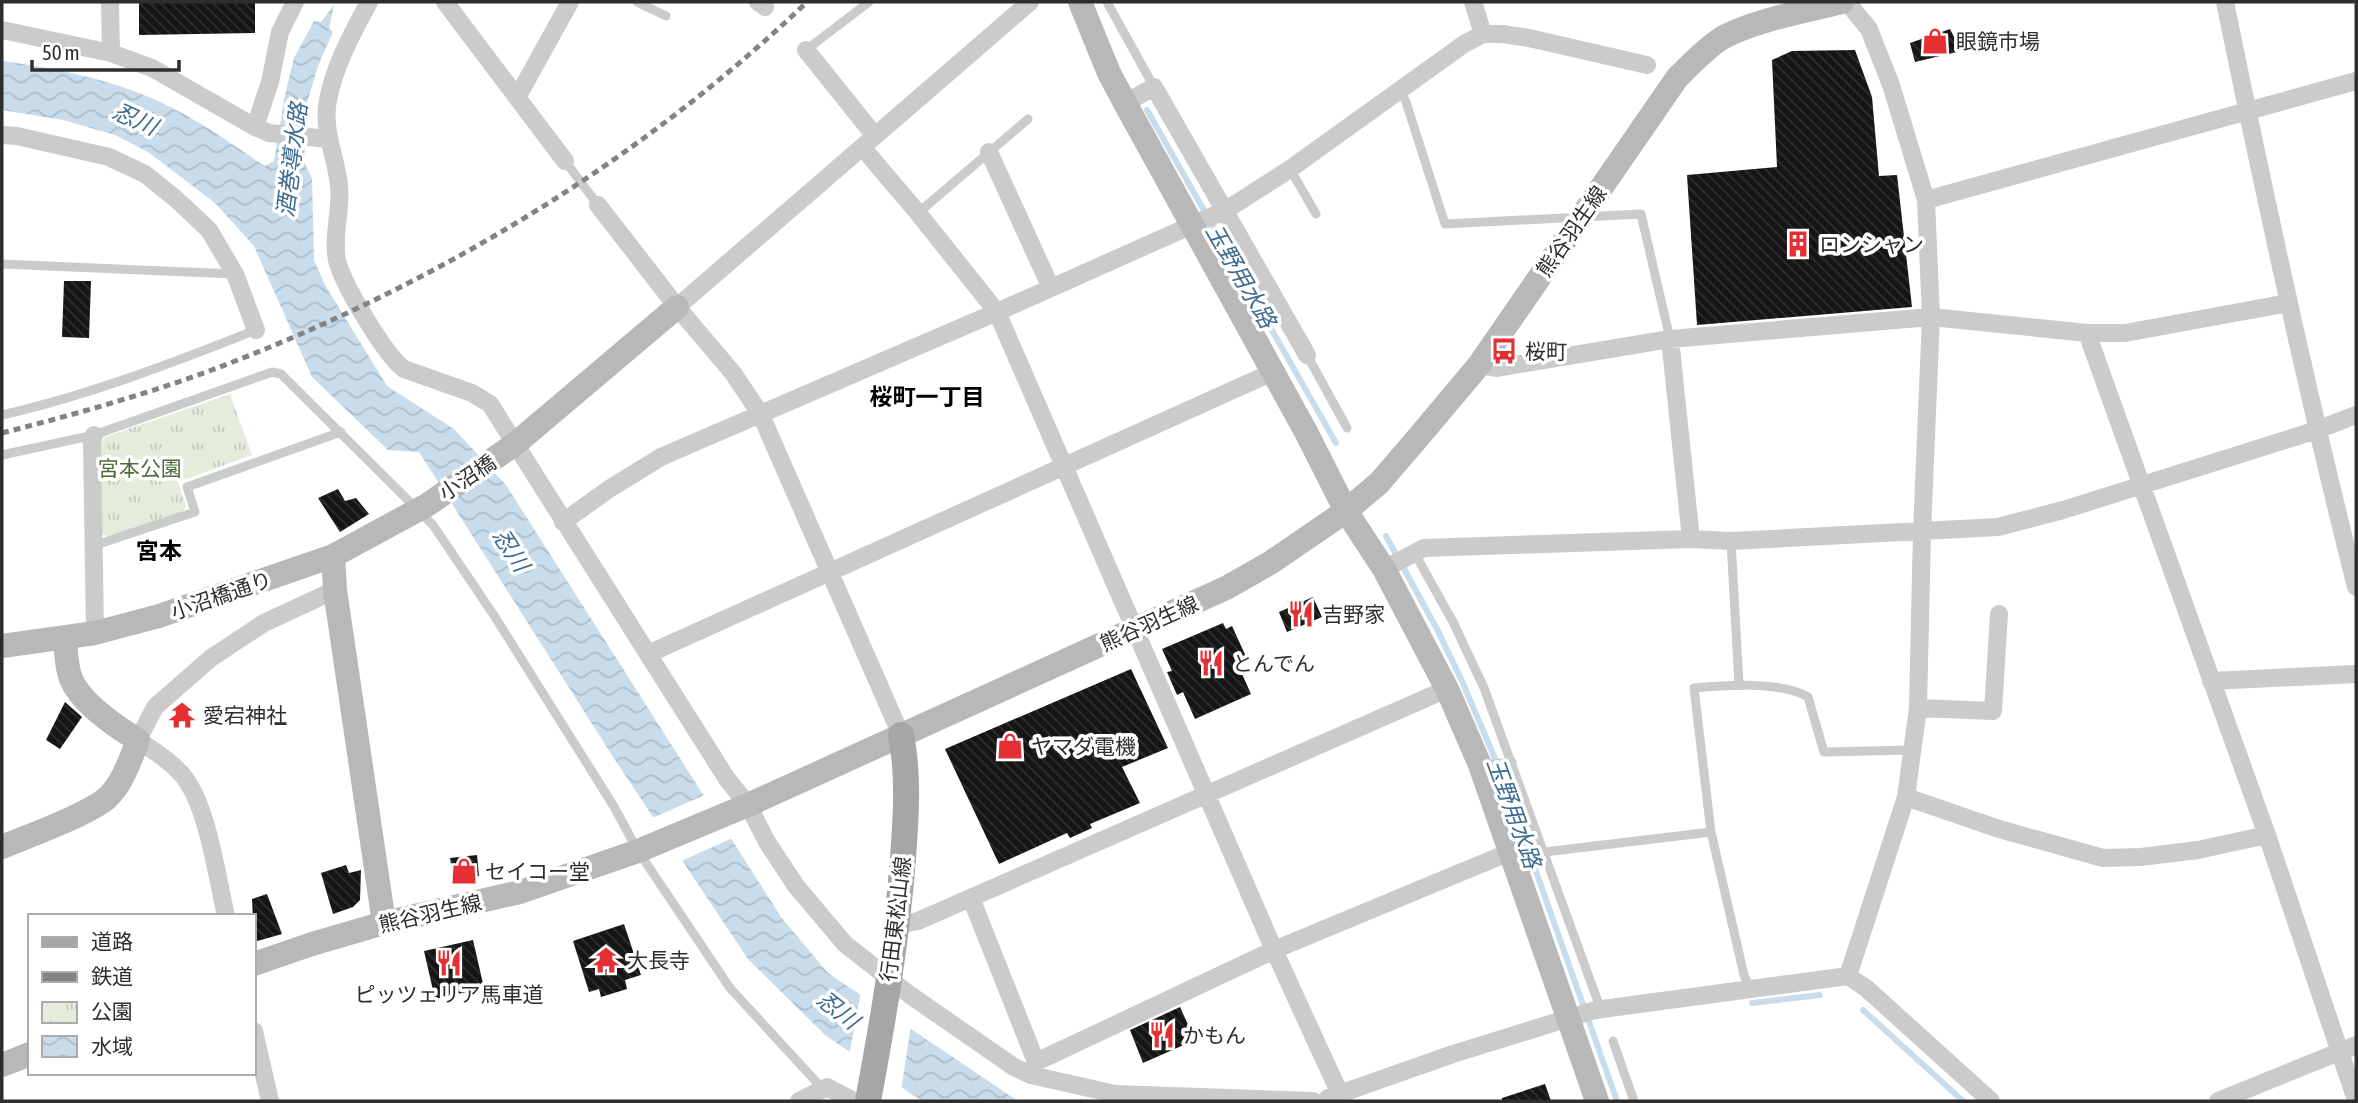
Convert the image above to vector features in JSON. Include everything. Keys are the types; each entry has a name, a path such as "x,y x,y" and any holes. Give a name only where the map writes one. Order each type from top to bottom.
{"main road":[{"name":"行田東松山線","path":"864,1100 898,925 907,803 907,765 901,735"}],"street":[{"path":"110,2 111,53"},
{"path":"262,130 280,32 295,2"},
{"path":"369,2 339,58 327,104 329,139 340,188 337,262 359,307 394,362 404,369 472,393 490,404 512,447 648,654 742,807 757,819 766,842 796,886 845,944 888,982 1014,1067 1034,1069 1115,1094 1316,1101 1586,1013 1849,976 1866,988 1991,1101"},
{"path":"445,2 565,161"},
{"path":"518,96 570,2"},
{"path":"512,447 1030,2"},
{"path":"1080,2 1109,73 1196,222 1346,511 1386,568 1485,765 1510,852 1586,1013 1597,1101"},
{"path":"1473,2 1483,34"},
{"path":"1845,2 1869,29 1891,86 1926,200 1931,317 1918,708 1906,797 1849,976"},
{"name":"熊谷羽生線","path":"256,963 384,923 520,892 642,849 742,807 1135,629 1237,582 1270,563 1346,511 1379,483 1479,365 1677,78 1696,58 1723,38 1752,26 1845,2"},
{"path":"2225,2 2288,303 2356,587"},
{"path":"2,30 111,53 152,68 262,130 329,139"},
{"path":"563,522 641,468 1221,212 1290,169 1464,44 1483,34 1529,38 1647,65"},
{"path":"806,51 918,213 997,312 1274,950 1340,1094"},
{"path":"1926,200 2356,81"},
{"path":"1125,103 1154,88 1221,212 1307,355"},
{"path":"2,135 109,157 145,174 209,230 235,274 256,330"},
{"path":"989,152 1051,288"},
{"path":"598,205 677,307 733,373 761,415 901,735"},
{"path":"1479,365 1496,368 1670,339 1931,317 2087,333 2125,333 2288,303"},
{"path":"2087,333 2267,835 2356,1100"},
{"path":"1670,339 1691,539"},
{"path":"648,654 1273,372"},
{"path":"1386,568 1424,548 1691,539 1731,541 1998,527 2140,486 2356,415"},
{"path":"94,435 95,633"},
{"name":"小沼橋","path":"422,508 512,447"},
{"name":"小沼橋通り","path":"2,646 95,633 171,612 333,556 422,508"},
{"path":"333,556 335,590 384,923"},
{"path":"2,847 89,809 106,798 122,778 155,708 211,658 264,623 335,590"},
{"path":"1918,708 1993,711 1999,614"},
{"path":"65,637 70,678 82,697 114,726 169,761 185,778 196,797 203,818 226,914"},
{"path":"2211,681 2356,674"},
{"path":"898,925 918,921 1208,796 1447,688"},
{"path":"1906,797 2000,829 2103,858 2141,857 2198,850 2267,835"},
{"path":"1034,1069 1274,950 1510,852"},
{"path":"971,898 1034,1069"},
{"path":"256,1040 270,1101"},
{"path":"2218,1101 2356,1045"},
{"path":"2,1065 28,1055"},
{"path":"799,1101 827,1087 864,1100"}],"lane":[{"path":"637,2 666,16"},
{"path":"806,51 869,2"},
{"path":"1107,2 1154,88"},
{"path":"1400,90 1445,224 1641,214 1670,339"},
{"path":"918,213 1028,119"},
{"path":"565,161 598,205"},
{"path":"1290,169 1316,214"},
{"path":"2,264 235,274"},
{"path":"2,415 88,392 256,330"},
{"path":"1307,355 1347,428"},
{"path":"2,455 94,435 272,372 281,374 422,508 495,617 730,988 822,1088"},
{"path":"93,546 195,512 187,487 341,432"},
{"path":"1731,541 1739,684"},
{"path":"1413,553 1453,622 1484,688 1545,852 1586,1013"},
{"path":"1750,989 1744,975 1711,832 1694,688 1739,684 1798,691 1808,697 1824,752 1912,750"},
{"path":"1485,765 1511,762"},
{"path":"1545,852 1711,832"},
{"path":"1613,1041 1634,1101"}],"green space":[{"name":"宮本公園","path":"230,394 252,455 178,482 186,506 182,514 108,537 101,533 100,446 105,437"}],"water":[{"path":"334,5 329,29 333,32 318,66 307,103 304,162 312,178 314,260 325,285 387,386 454,429 506,485 781,917 828,973 1018,1101 922,1101 825,1035 748,959 615,760 419,452 388,450 312,377 254,246 215,203 148,152 115,135 63,120 2,110 2,61 62,71 121,86 158,101 199,123 265,166 274,161 294,58 314,21 321,22"}],"pier":[{"path":"707,794 735,837 679,862 650,819"},
{"path":"861,991 911,1025 901,1091 849,1056"}],"building":[{"path":"139,2 255,2 255,33 139,35"},
{"path":"1950,29 1961,51 1915,62 1910,43"},
{"name":"ロンシャン","path":"1855,50 1872,97 1879,176 1897,175 1912,307 1697,325 1687,175 1777,167 1772,60 1792,51"},
{"path":"64,281 91,281 89,338 62,337"},
{"path":"338,489 345,501 356,498 369,514 340,532 318,498"},
{"path":"1313,597 1322,617 1287,632 1279,612"},
{"path":"1223,623 1226,629 1232,626 1248,661 1238,665 1251,694 1195,719 1183,692 1177,695 1167,672 1172,671 1162,649"},
{"path":"1131,669 1168,748 1122,767 1140,803 1090,824 1092,828 1070,838 1067,833 999,864 945,749"},
{"path":"65,702 82,717 60,749 46,740"},
{"path":"477,855 479,876 454,883 450,858"},
{"path":"346,865 349,873 361,870 360,900 353,907 333,914 321,873"},
{"path":"267,894 282,934 256,941 256,914 253,914 252,899"},
{"path":"624,924 641,975 625,980 627,989 601,997 599,989 589,992 573,941"},
{"path":"473,940 484,988 435,999 424,951"},
{"name":"かもん","path":"1180,1007 1195,1040 1143,1063 1130,1030"},
{"path":"1545,1084 1551,1101 1502,1101 1502,1098"}],"waterway":[{"name":"玉野用水路","path":"1147,110 1336,443"},
{"name":"玉野用水路","path":"1386,536 1438,631 1502,775 1617,1101"},
{"path":"1752,1003 1820,995"},
{"path":"1863,1010 1963,1101"}],"railway":[{"path":"2,433 106,405 209,371 371,302 450,261 601,168 673,116 742,61 807,2"}],"place":[{"name":"眼鏡市場","path":"1935,41"},
{"name":"ロンシャン","path":"1798,244"},
{"name":"桜町","path":"1504,351"},
{"name":"吉野家","path":"1301,614"},
{"name":"とんでん","path":"1211,663"},
{"name":"愛宕神社","path":"182,715"},
{"name":"ヤマダ電機","path":"1010,746"},
{"name":"セイコー堂","path":"464,871"},
{"name":"大長寺","path":"606,960"},
{"name":"ピッツェリア馬車道","path":"449,963"},
{"name":"かもん","path":"1162,1035"}],"district":[{"name":"桜町一丁目","path":"927,397"},
{"name":"宮本","path":"159,551"}],"water label":[{"name":"忍川","path":"135,119"},
{"name":"酒巻導水路","path":"292,160"},
{"name":"忍川","path":"511,550"},
{"name":"忍川","path":"838,1010"}]}
